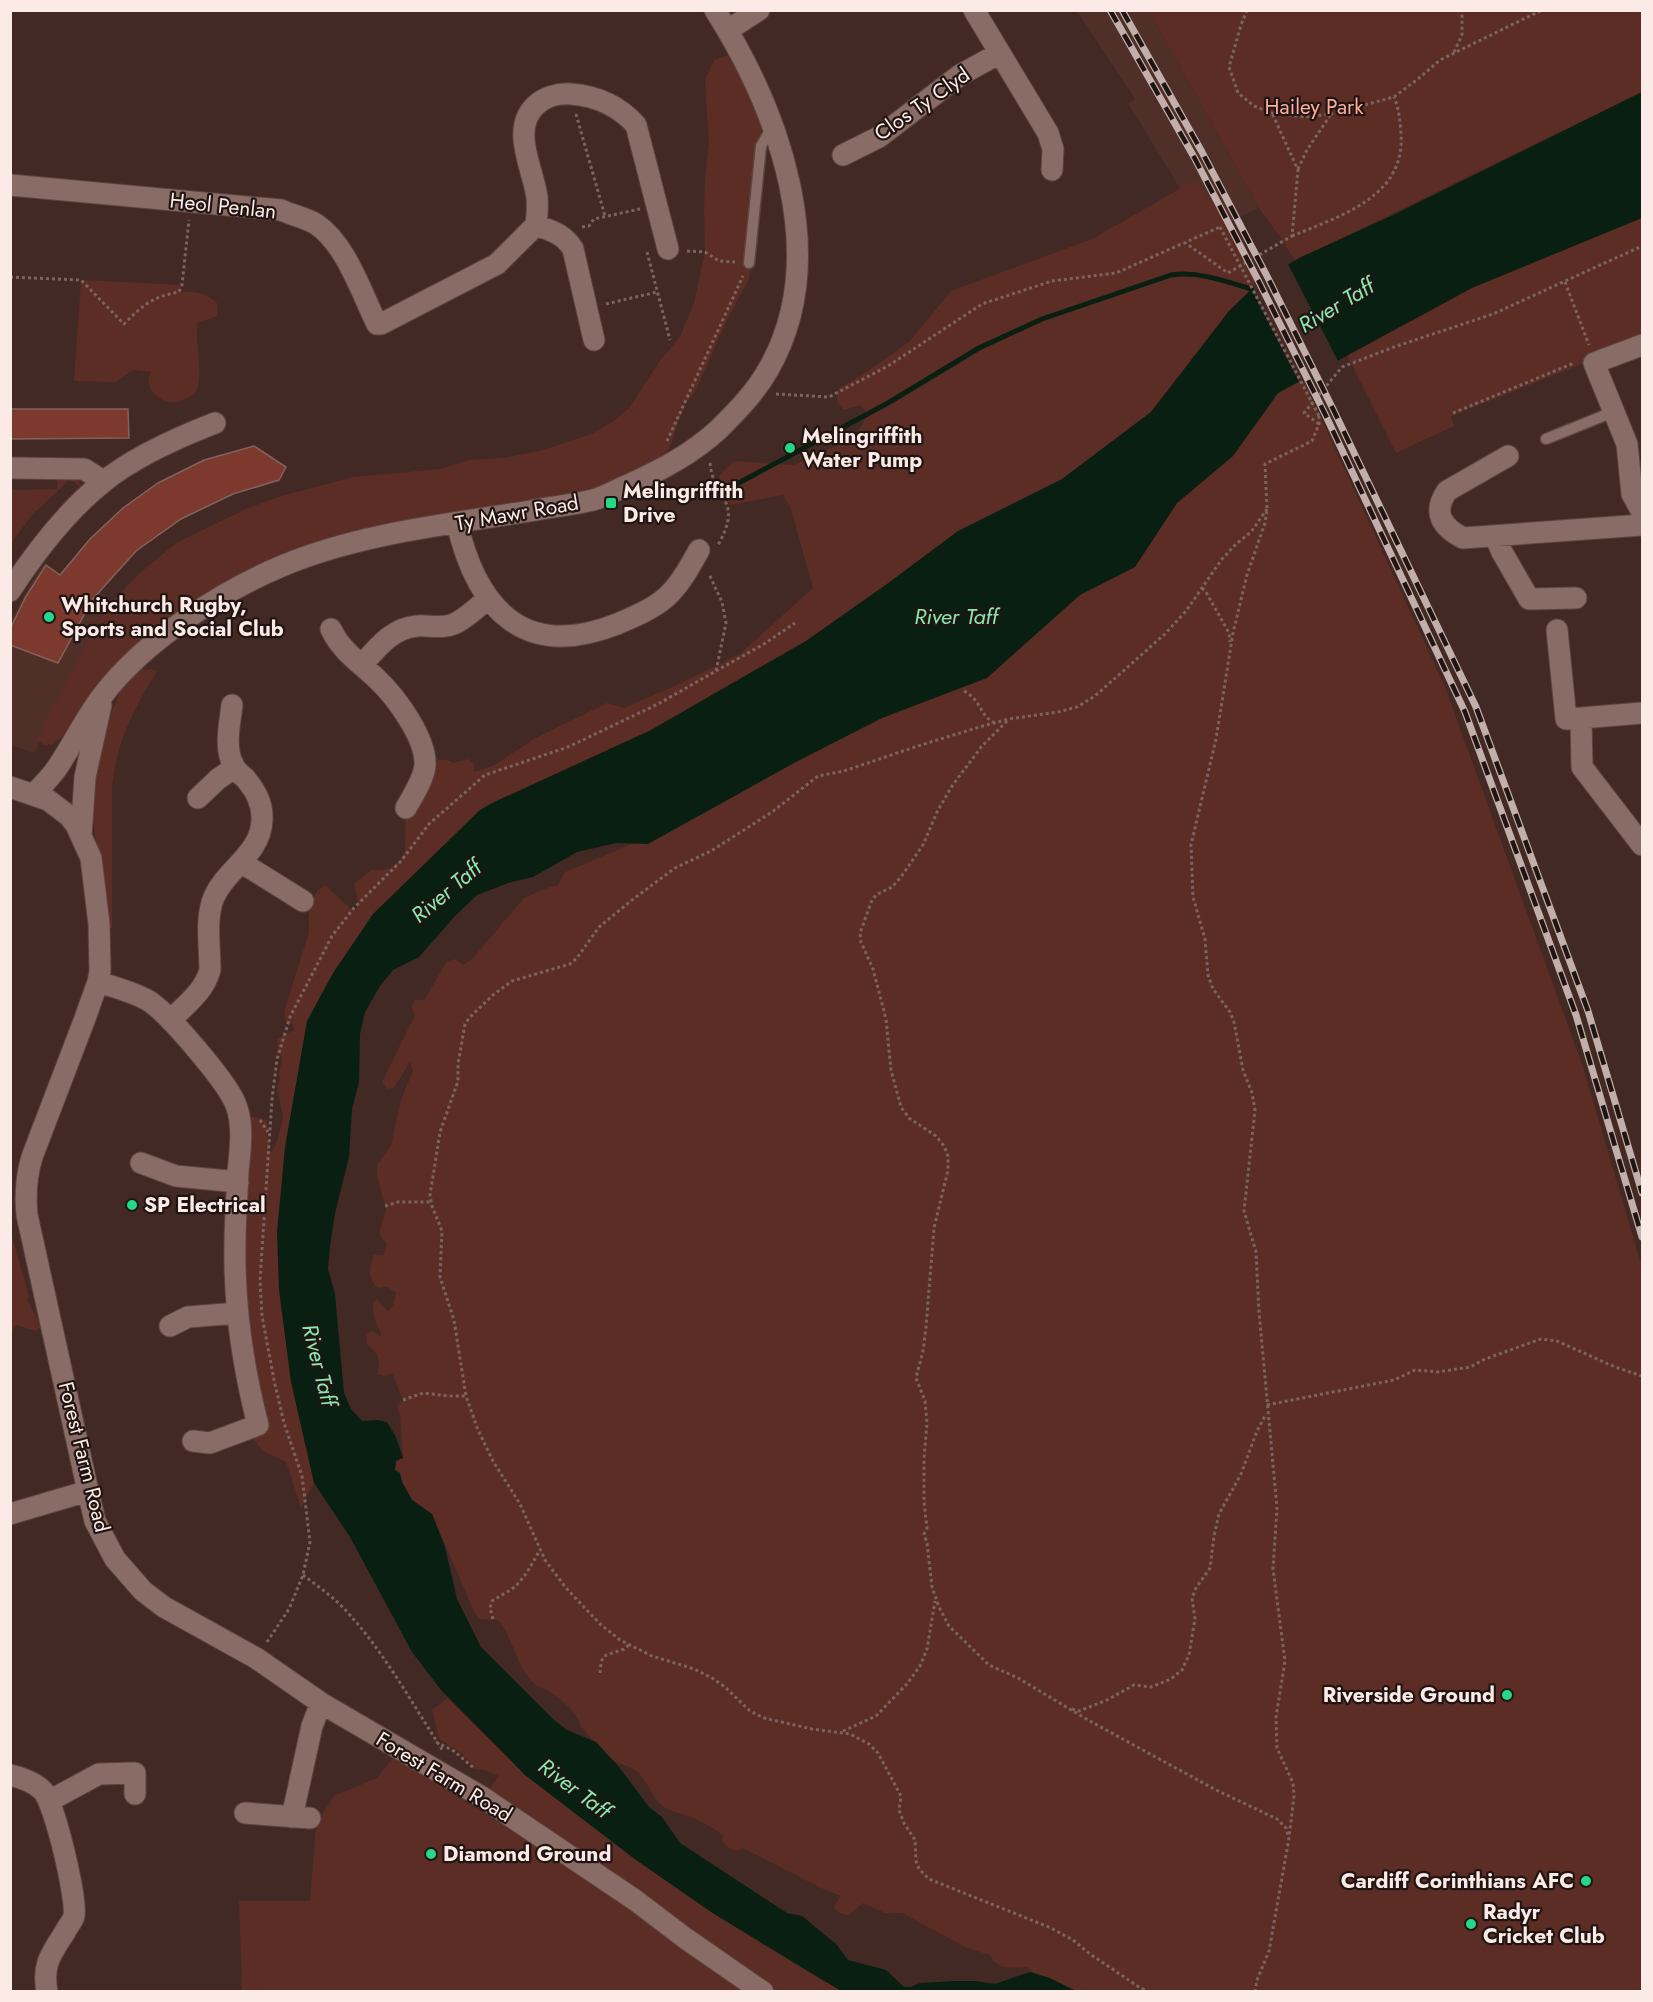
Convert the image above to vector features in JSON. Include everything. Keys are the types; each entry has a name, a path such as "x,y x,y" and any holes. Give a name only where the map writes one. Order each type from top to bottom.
{"street":[{"name":"Ty Mawr Road","path":"34,794 56,770 102,696 142,653 228,592 283,566 351,543 595,500 668,467 693,450 737,411 756,389 775,357 788,324 792,309 796,263 796,225 790,184 773,126 728,30 715,10"},
{"path":"728,30 759,10"},
{"path":"974,10 1052,141 1052,170"},
{"name":"Clos Ty Clyd","path":"843,155 879,137 960,75 1000,52"},
{"path":"594,339 573,249 567,239 558,232 536,225 537,198 524,144 523,128 530,111 543,99 560,94 598,98 627,114 636,124 668,249"},
{"name":"Heol Penlan","path":"10,185 281,210 314,223 330,235 340,249 376,324 497,264 536,225"},
{"path":"1508,456 1447,490 1441,500 1440,509 1442,521 1451,532 1464,538 1495,536 1642,512 1632,494 1627,444 1593,359 1642,345"},
{"path":"10,591 53,531 103,481 179,437 215,423"},
{"path":"12,468 84,469 103,481"},
{"path":"457,523 471,569 488,599 514,623 548,636 584,635 632,618 666,599 708,549"},
{"path":"1495,536 1530,599 1576,598"},
{"path":"362,665 387,637 417,626 453,625 488,599"},
{"path":"331,629 345,651 391,693 405,712 423,751 424,769 406,808"},
{"path":"1557,630 1566,719 1642,713"},
{"path":"81,836 85,777 102,696"},
{"path":"171,1020 200,992 208,978 211,906 219,888 242,863 255,842 262,820 259,799 249,783 234,768 230,754 232,705"},
{"path":"1581,718 1582,767 1642,845"},
{"path":"198,798 234,768"},
{"name":"Forest Farm Road","path":"10,787 34,794 62,809 76,825 91,858 100,947 98,982 32,1157 27,1175 26,1196 29,1226 95,1521 115,1558 143,1591 181,1618 256,1658 321,1703 482,1797 634,1900 763,1992"},
{"path":"242,863 303,901"},
{"path":"98,982 147,1000 171,1020 230,1093 236,1104 240,1132 235,1244 238,1313 248,1383 258,1425 210,1443 193,1441"},
{"path":"141,1163 176,1176 238,1182"},
{"path":"170,1326 188,1317 238,1313"},
{"path":"10,1514 88,1491"},
{"path":"245,1813 301,1818 312,1726 321,1703"},
{"path":"49,1801 99,1774 135,1773 135,1794"},
{"path":"10,1775 23,1778 42,1790 49,1801 57,1822 73,1899 74,1917 47,1960 47,1992"}],"lane":[{"path":"749,263 761,147 773,126"},
{"path":"1546,439 1613,412"}],"path":[{"path":"1247,10 1229,67 1238,93 1254,105 1272,113 1306,117 1331,114 1394,97 1440,60 1542,10"},
{"path":"1453,53 1462,35 1462,10"},
{"path":"570,94 605,216"},
{"path":"1184,242 1228,273 1292,236 1351,210 1380,191 1394,174 1402,147 1398,107 1394,97"},
{"path":"1272,113 1298,170"},
{"path":"1292,236 1298,170 1307,150 1331,114"},
{"path":"10,277 81,280 124,324 144,304 179,292 182,285 191,202"},
{"path":"558,232 589,226 594,219 656,204"},
{"path":"771,393 829,398 888,366 982,304 1052,281 1116,273 1220,227 1319,416 1320,424 1312,441 1265,464 1267,509 1265,523 1247,575 1230,646 1216,739 1191,845 1193,897 1205,939 1208,975 1213,989 1230,1012 1234,1022 1243,1070 1252,1093 1255,1110 1244,1211 1256,1252 1276,1508 1273,1569 1285,1661 1285,1675 1276,1717 1277,1748 1293,1783 1294,1805 1269,1951 1257,1980 1255,1992"},
{"path":"644,244 670,340"},
{"path":"1320,424 1304,413 1342,367 1493,314 1642,246"},
{"path":"666,444 749,263 718,261 705,252 668,249"},
{"path":"1453,413 1593,359 1565,282"},
{"path":"588,309 657,292"},
{"path":"708,549 726,531 729,514 710,465 712,459"},
{"path":"1150,1992 1090,1954 1073,1940 1051,1928 928,1879 919,1869 916,1861 915,1840 898,1810 901,1796 878,1753 861,1739 842,1732 812,1729 764,1718 750,1711 712,1678 694,1669 652,1656 620,1640 600,1624 560,1581 540,1550 520,1504 493,1461 466,1396 453,1320 440,1277 442,1231 430,1195 440,1132 458,1082 458,1064 465,1024 493,995 512,981 570,964 577,958 599,927 675,868 711,851 742,829 772,812 818,776 844,771 1009,719 1077,707 1095,696 1165,634 1186,611 1222,559 1251,532 1267,509"},
{"path":"709,572 722,602 726,623 716,671"},
{"path":"1202,588 1229,633 1230,646"},
{"path":"256,1658 289,1609 303,1575 310,1542 302,1476 284,1423 262,1316 260,1280 272,1099 277,1059 290,1017 332,936 354,908 401,861 429,824 485,776 568,747 658,705 764,644 795,623"},
{"path":"964,691 974,696 985,717 995,723"},
{"path":"1009,719 982,747 952,786 937,812 923,845 901,877 872,900 860,933 885,1011 891,1070 901,1107 909,1118 936,1136 948,1156 948,1170 934,1228 925,1335 916,1378 925,1401 927,1423 924,1458 924,1502 927,1528 924,1534 936,1600 949,1626 989,1665 1018,1678 1069,1709 1216,1790 1277,1818 1286,1828 1289,1838"},
{"path":"385,1206 405,1201 431,1202"},
{"path":"1267,1404 1394,1380 1415,1370 1438,1372 1470,1367 1485,1359 1541,1339 1557,1341 1615,1367 1642,1376"},
{"path":"403,1400 423,1393 466,1396"},
{"path":"1069,1709 1079,1711 1118,1695 1134,1685 1151,1687 1171,1679 1182,1670 1189,1655 1195,1619 1192,1598 1210,1568 1214,1536 1220,1514 1241,1474 1257,1431 1267,1413"},
{"path":"493,1620 490,1608 492,1601 515,1587 531,1567 540,1550"},
{"path":"303,1575 349,1613 384,1657 436,1742"},
{"path":"842,1732 876,1716 906,1685 920,1666 927,1649 936,1600"},
{"path":"600,1673 604,1656 624,1649 630,1644"}],"shaded area":[{"path":"1077,11 1149,11 1259,208 1222,225 1182,192 1128,103 1135,99"},
{"path":"44,563 61,575 68,565 121,609 85,656 34,753 11,745 10,622"}],"green space":[{"name":"Hailey Park","path":"1149,11 1642,11 1642,92 1295,261 1259,208"},
{"path":"729,55 765,114 757,150 753,251 749,279 726,322 695,392 685,404 669,449 652,466 599,489 227,584 54,744 44,745 37,740 94,629 112,602 142,571 176,543 248,508 278,497 353,477 440,469 469,460 505,458 543,450 591,434 611,423 629,408 659,362 680,337 694,303 705,252 705,176 709,143 705,79 714,60"},
{"path":"1195,180 1228,222 1259,282 1229,311 1151,412 1062,479 958,531 806,641 651,730 336,992 322,1476 314,1483 301,1507 286,1462 263,1451 253,1439 256,1428 250,1384 235,1176 243,1115 267,1120 271,1154 278,1139 283,1117 277,1088 282,1059 277,1039 294,1030 293,1024 286,1021 284,1011 309,932 309,906 318,890 326,886 353,911 359,907 354,884 371,870 382,870 400,861 405,851 407,808 429,767 439,760 453,763 469,759 474,764 474,772 493,766 534,739 607,703 624,708 740,654 813,588 791,509 783,495 731,505 722,495 719,476 734,461 793,465 843,443 861,428 867,413 861,405 844,410 837,402 838,389 909,342 951,291 1092,239"},
{"path":"1642,189 1642,340 1451,416 1454,426 1396,453 1347,355"},
{"path":"81,280 182,285 179,292 200,293 217,303 217,316 197,323 199,376 196,393 178,402 165,401 151,390 149,378 151,372 134,370 115,382 74,381"},
{"path":"1303,379 1445,687 1583,1067 1642,1267 1642,1991 1052,1991 1027,1967 1001,1966 990,1955 967,1948 902,1913 885,1913 863,1903 848,1915 842,1914 833,1908 841,1896 743,1848 738,1851 726,1846 722,1840 724,1836 709,1826 662,1806 638,1772 610,1758 581,1727 568,1706 528,1677 498,1620 481,1619 475,1614 432,1514 412,1500 402,1482 400,1473 395,1470 396,1461 403,1457 400,1416 397,1406 403,1400 392,1373 384,1376 377,1374 378,1357 367,1345 366,1334 372,1331 382,1337 374,1317 373,1304 377,1299 388,1312 393,1305 396,1293 388,1287 378,1288 372,1281 370,1268 374,1255 384,1255 387,1244 379,1234 386,1209 377,1175 377,1165 391,1145 401,1100 413,1070 410,1062 394,1088 387,1089 382,1082 415,1015 412,1008 414,1000 424,1000 446,963 455,959 463,965 473,958 524,898 558,885 565,872 632,844 684,805 1278,393"},
{"path":"57,476 71,476 81,484 80,487 70,479 31,516 11,544 11,490 57,489"},
{"path":"150,669 157,671 127,726 114,771 112,928 109,928 91,807 93,782 103,734 123,684 135,672"},
{"path":"10,1203 11,1233 29,1296 27,1300 42,1327 35,1331 16,1325 11,1332"},
{"path":"448,1698 516,1764 589,1824 762,1944 825,1982 856,1991 757,1991 488,1791 499,1776 485,1770 473,1769 463,1755 439,1739 432,1710"},
{"name":"Diamond Ground","path":"394,1757 596,1883 755,1991 242,1991 239,1901 310,1901 316,1824 334,1796 377,1778"}],"water":[{"name":"River Taff","path":"1642,92 1642,218 1472,288 1278,393 1233,456 1177,503 1135,567 1080,595 987,678 882,718 794,763 648,844 616,843 577,852 533,877 508,883 477,895 419,957 393,970 380,986 365,1012 360,1034 359,1082 352,1109 349,1157 335,1213 328,1269 335,1294 344,1393 351,1409 362,1421 387,1422 396,1437 403,1458 396,1461 395,1470 400,1473 402,1482 412,1500 432,1514 445,1547 457,1599 481,1647 554,1720 567,1730 596,1742 619,1767 649,1807 662,1817 680,1843 787,1913 802,1916 836,1944 848,1960 886,1970 904,1987 920,1983 954,1981 995,1984 1030,1972 1050,1978 1076,1991 841,1991 714,1914 636,1860 525,1775 441,1690 412,1652 350,1537 314,1483 291,1382 279,1290 277,1232 285,1147 307,1021 333,973 373,914 480,810 651,730 806,641 958,531 1062,479 1151,412 1229,311 1259,282 1299,258 1391,216"}],"pier":[{"path":"1287,262 1339,363 1300,384 1250,286"}],"building":[{"path":"10,409 128,409 129,438 10,439"},
{"path":"254,446 286,467 279,480 233,494 181,519 136,551 92,600 58,663 10,645 10,629 25,598 46,565 60,575 90,539 123,508 158,483 204,460"}],"waterway":[{"path":"735,485 888,403 979,348 1042,319 1171,275 1191,274 1251,289"}],"railway":[{"path":"1110,10 1194,157 1259,282 1325,414 1465,712 1576,1015 1642,1237"},
{"path":"1122,10 1202,152 1268,278 1476,707 1588,1011 1642,1193"}],"place":[{"name":"Melingriffith Water Pump","path":"790,448"},
{"name":"Melingriffith Drive","path":"611,503"},
{"name":"Whitchurch Rugby, Sports and Social Club","path":"49,617"},
{"name":"SP Electrical","path":"132,1205"},
{"name":"Riverside Ground","path":"1507,1695"},
{"name":"Diamond Ground","path":"431,1854"},
{"name":"Cardiff Corinthians AFC","path":"1586,1881"},
{"name":"Radyr Cricket Club","path":"1471,1924"}]}
